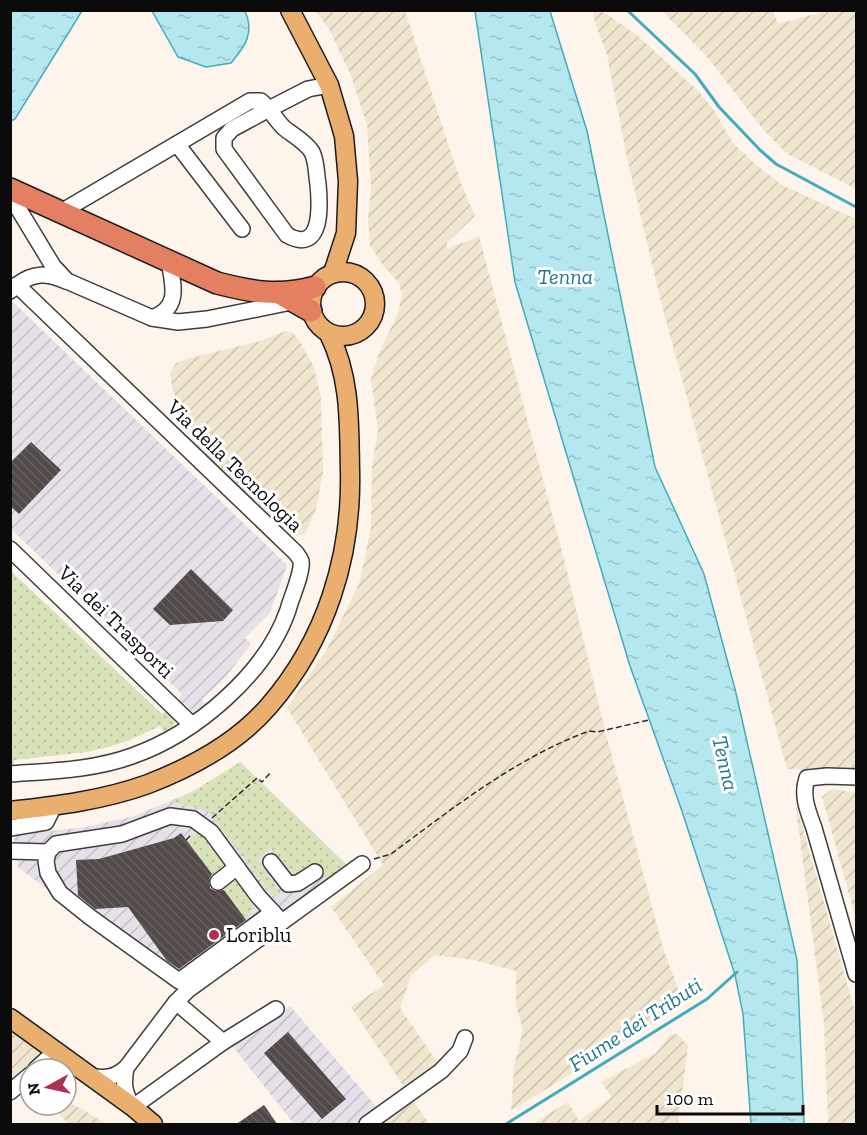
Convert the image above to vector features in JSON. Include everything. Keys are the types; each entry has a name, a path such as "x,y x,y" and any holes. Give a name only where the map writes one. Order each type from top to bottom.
{"highway":[{"path":"10,189 217,283 296,302 315,287"}],"main road":[{"path":"290,10 329,85 339,117 348,159 346,233 355,274"},
{"path":"333,273 346,233"},
{"path":"296,302 310,303 315,287 333,273 355,274 370,287 375,306 373,316 353,344 346,380"},
{"path":"296,302 329,334 340,337 360,332"},
{"path":"10,811 101,797 147,784 194,764 235,737 268,706 295,670 322,622 339,576 348,536 350,481 346,380 339,354 329,334"},
{"path":"10,1018 90,1076 121,1080 133,1107 153,1125"}],"street":[{"path":"61,212 250,101 261,101 269,110 281,125 311,150 315,160 320,206 318,224 313,234 305,239 296,240 287,235 224,149 224,138 232,129 269,110 308,89 329,85"},
{"path":"177,144 242,229"},
{"path":"10,195 53,266 67,281"},
{"path":"152,318 161,315 172,301 174,288 169,261"},
{"path":"14,288 27,277 39,274 51,275 152,318 178,322 207,320 296,302"},
{"name":"Via della Tecnologia","path":"10,774 101,765 132,756 165,742 218,706 245,679 265,652 284,619 300,571 301,561 296,553 14,288"},
{"name":"Via dei Trasporti","path":"10,549 192,725"},
{"path":"856,777 807,778 803,790 806,808 814,828 856,974"},
{"path":"10,828 46,822 54,806"},
{"path":"183,985 60,893 48,873 46,861 48,852 56,844 122,834 170,816 193,819 211,832 258,896 278,917"},
{"path":"10,851 48,852"},
{"path":"271,862 288,884 298,883 315,872"},
{"path":"121,1080 176,1002 183,985 278,917 312,901 362,864"},
{"path":"218,882 237,867"},
{"path":"298,883 312,901"},
{"path":"176,1002 223,1042"},
{"path":"133,1107 223,1042 276,1009"},
{"path":"367,1125 447,1065 460,1051 465,1038"},
{"path":"49,1057 56,1051"}],"path":[{"path":"362,864 392,854 485,786 537,754 589,731 597,732 649,720"},
{"path":"186,840 257,778 262,782 271,772"}],"shaded area":[{"path":"316,11 405,11 462,186 475,216 447,242 447,249 479,236 566,567 605,730 663,948 681,997 663,1017 511,1111 514,1067 523,1030 516,1006 516,971 474,960 435,955 411,975 400,1008 440,1066 406,1090 351,1007 384,985 331,907 383,865 287,708 327,649 359,584 371,528 372,466 378,430 371,380 379,353 398,313 402,296 399,283 370,246 368,220 371,187 367,125 351,76 329,29"},
{"path":"597,11 605,13 638,36 698,91 715,112 733,143 755,164 782,185 856,219 856,772 787,769 661,302 627,158 607,55 593,13"},
{"path":"662,11 773,11 778,24 826,11 856,11 856,189 786,153 762,128 707,57"},
{"path":"13,302 287,565 270,613 245,638 251,644 223,680 202,699 205,704 194,713 178,699 182,694 11,529 10,304"},
{"path":"286,331 293,333 313,365 321,397 323,472 316,509 305,534 296,536 287,534 192,443 191,420 173,392 170,373 176,363 260,341"},
{"path":"240,762 347,865 178,989 18,867 14,835 86,827 134,816 194,791"},
{"path":"832,789 856,793 856,919 822,797"},
{"path":"795,801 856,1015 856,1124 828,1124 824,1024"},
{"path":"290,1006 380,1111 361,1124 294,1124 230,1043"},
{"path":"13,1027 46,1055 43,1057 18,1057 18,1076 11,1081 10,1029"},
{"path":"677,1034 688,1046 678,1124 532,1124 568,1102 579,1121 612,1097 601,1082 656,1053 669,1035"},
{"path":"414,1102 429,1124 382,1124"},
{"path":"78,1107 107,1124 68,1124 62,1117 78,1117"}],"green space":[{"path":"10,570 162,714 166,711 175,720 174,725 164,732 160,726 109,747 87,752 14,760 14,766 11,766"},
{"path":"240,762 347,865 327,879 316,865 297,876 290,874 271,848 257,859 282,894 273,896 207,810 171,802 194,791"},
{"path":"201,830 229,867 215,878 187,841"},
{"path":"236,876 252,897 253,908 245,919 221,887"}],"water":[{"path":"10,11 82,11 15,119 11,121"},
{"path":"152,11 245,11 249,33 244,45 231,63 206,67 178,57"},
{"name":"Tenna","path":"475,11 550,11 587,131 655,467 704,574 735,689 797,960 804,1124 751,1124 743,1014 735,975 682,811 630,666 515,282"}],"building":[{"path":"31,442 61,470 19,514 10,506 10,463"},
{"path":"191,569 233,610 223,621 170,625 153,609"},
{"path":"181,833 212,874 209,879 210,888 215,891 224,890 246,920 179,969 167,961 128,907 95,909 78,895 76,860 99,859 174,838"},
{"path":"288,1032 346,1099 322,1119 264,1053"},
{"path":"264,1105 278,1125 235,1125"}],"waterway":[{"path":"627,10 695,74 719,107 776,164 856,207"},
{"name":"Fiume dei Tributi","path":"506,1124 707,999 737,972"}],"place":[{"name":"Loriblu","path":"214,935"}]}
